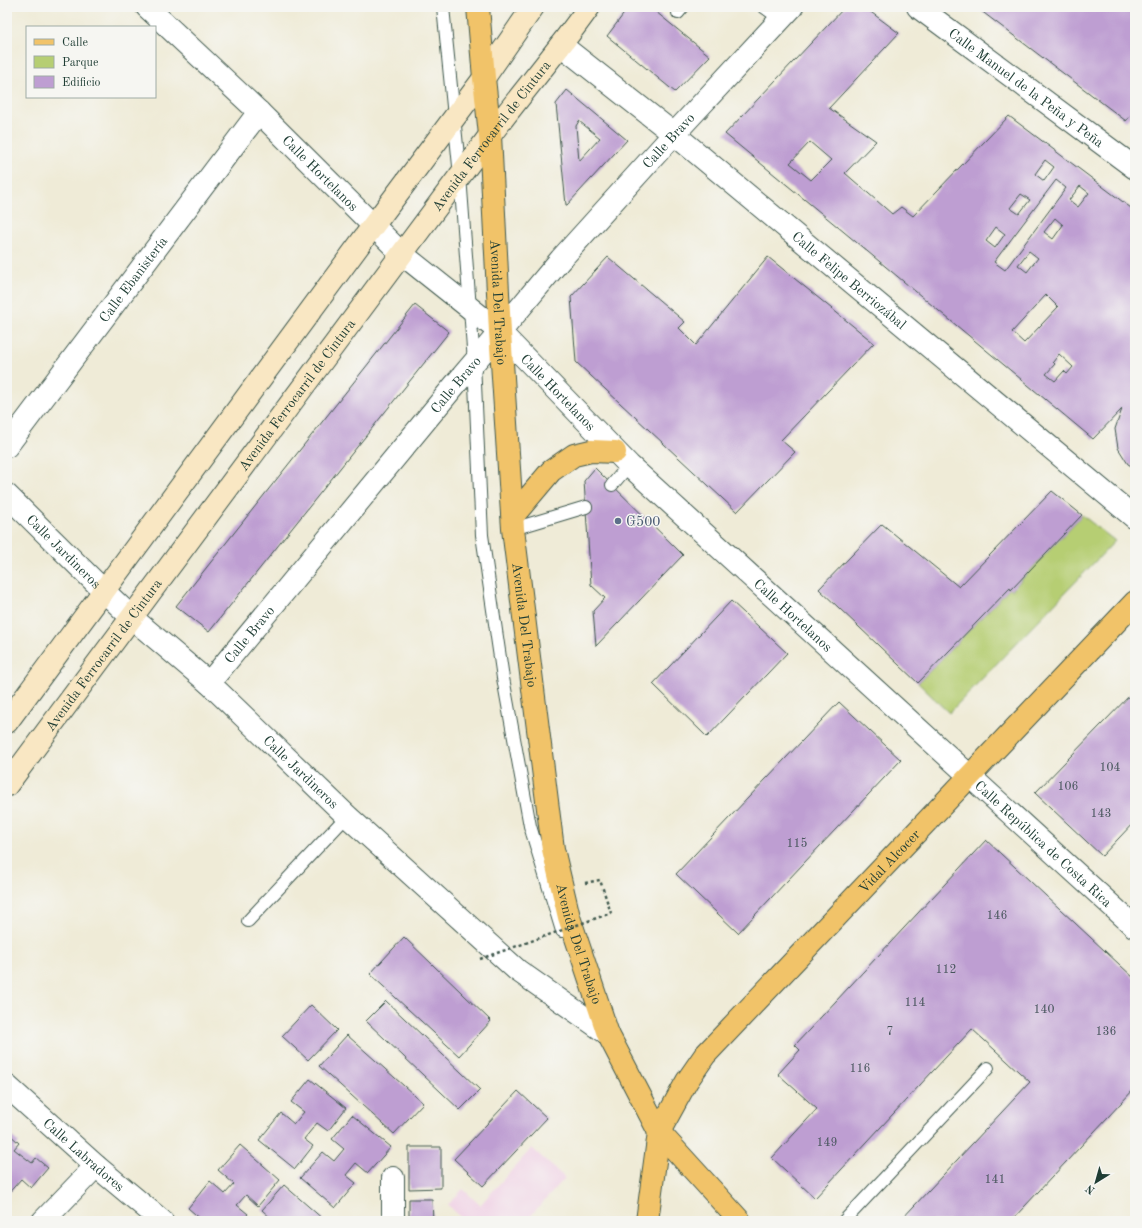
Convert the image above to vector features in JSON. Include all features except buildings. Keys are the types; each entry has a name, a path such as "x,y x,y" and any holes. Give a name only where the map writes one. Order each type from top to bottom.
{"main road":[{"name":"Avenida Del Trabajo","path":"478,7 490,135 500,332 513,523 552,849 569,918 600,1028 659,1138 740,1221"},
{"path":"513,523 551,471 574,455 591,451 622,458"},
{"name":"Vidal Alcocer","path":"659,1138 687,1081 705,1055 1135,602"},
{"path":"647,1221 659,1138"}],"street":[{"name":"Calle Hortelanos","path":"147,7 259,112 402,254 500,332 622,458 970,777"},
{"path":"7,722 484,78 533,7"},
{"name":"Avenida Ferrocarril de Cintura","path":"7,785 490,135 590,7"},
{"name":"Calle Manuel de la Peña y Peña","path":"918,7 1135,168"},
{"name":"Calle Bravo","path":"209,683 561,259 674,134 779,11"},
{"name":"Calle Felipe Berriozábal","path":"561,45 674,134 1135,518"},
{"name":"Calle Ebanistería","path":"7,446 259,112"},
{"name":"Calle Jardineros","path":"7,495 131,617 209,683 347,816 517,970 600,1028"},
{"name":"Calle República de Costa Rica","path":"970,777 1135,927"},
{"name":"Calle Labradores","path":"7,1086 96,1166 162,1221"},
{"path":"43,1221 96,1166"},
{"path":"393,1178 393,1221"}],"lane":[{"path":"443,7 460,176 474,362 482,535 504,678 528,818 554,907 600,1028"},
{"path":"612,485 622,458"},
{"path":"513,523 586,506"},
{"path":"248,921 347,816"},
{"path":"844,1221 988,1068"},
{"path":"659,1138 727,1221"}],"path":[{"path":"480,959 610,912 600,880"}],"shaded area":[{"path":"532,1148 565,1178 526,1221 465,1221 448,1205 463,1189 480,1205"}],"green space":[{"path":"1082,515 1115,541 949,713 918,683 1010,588 1012,590"}],"place":[{"name":"G500","path":"618,521"}]}
